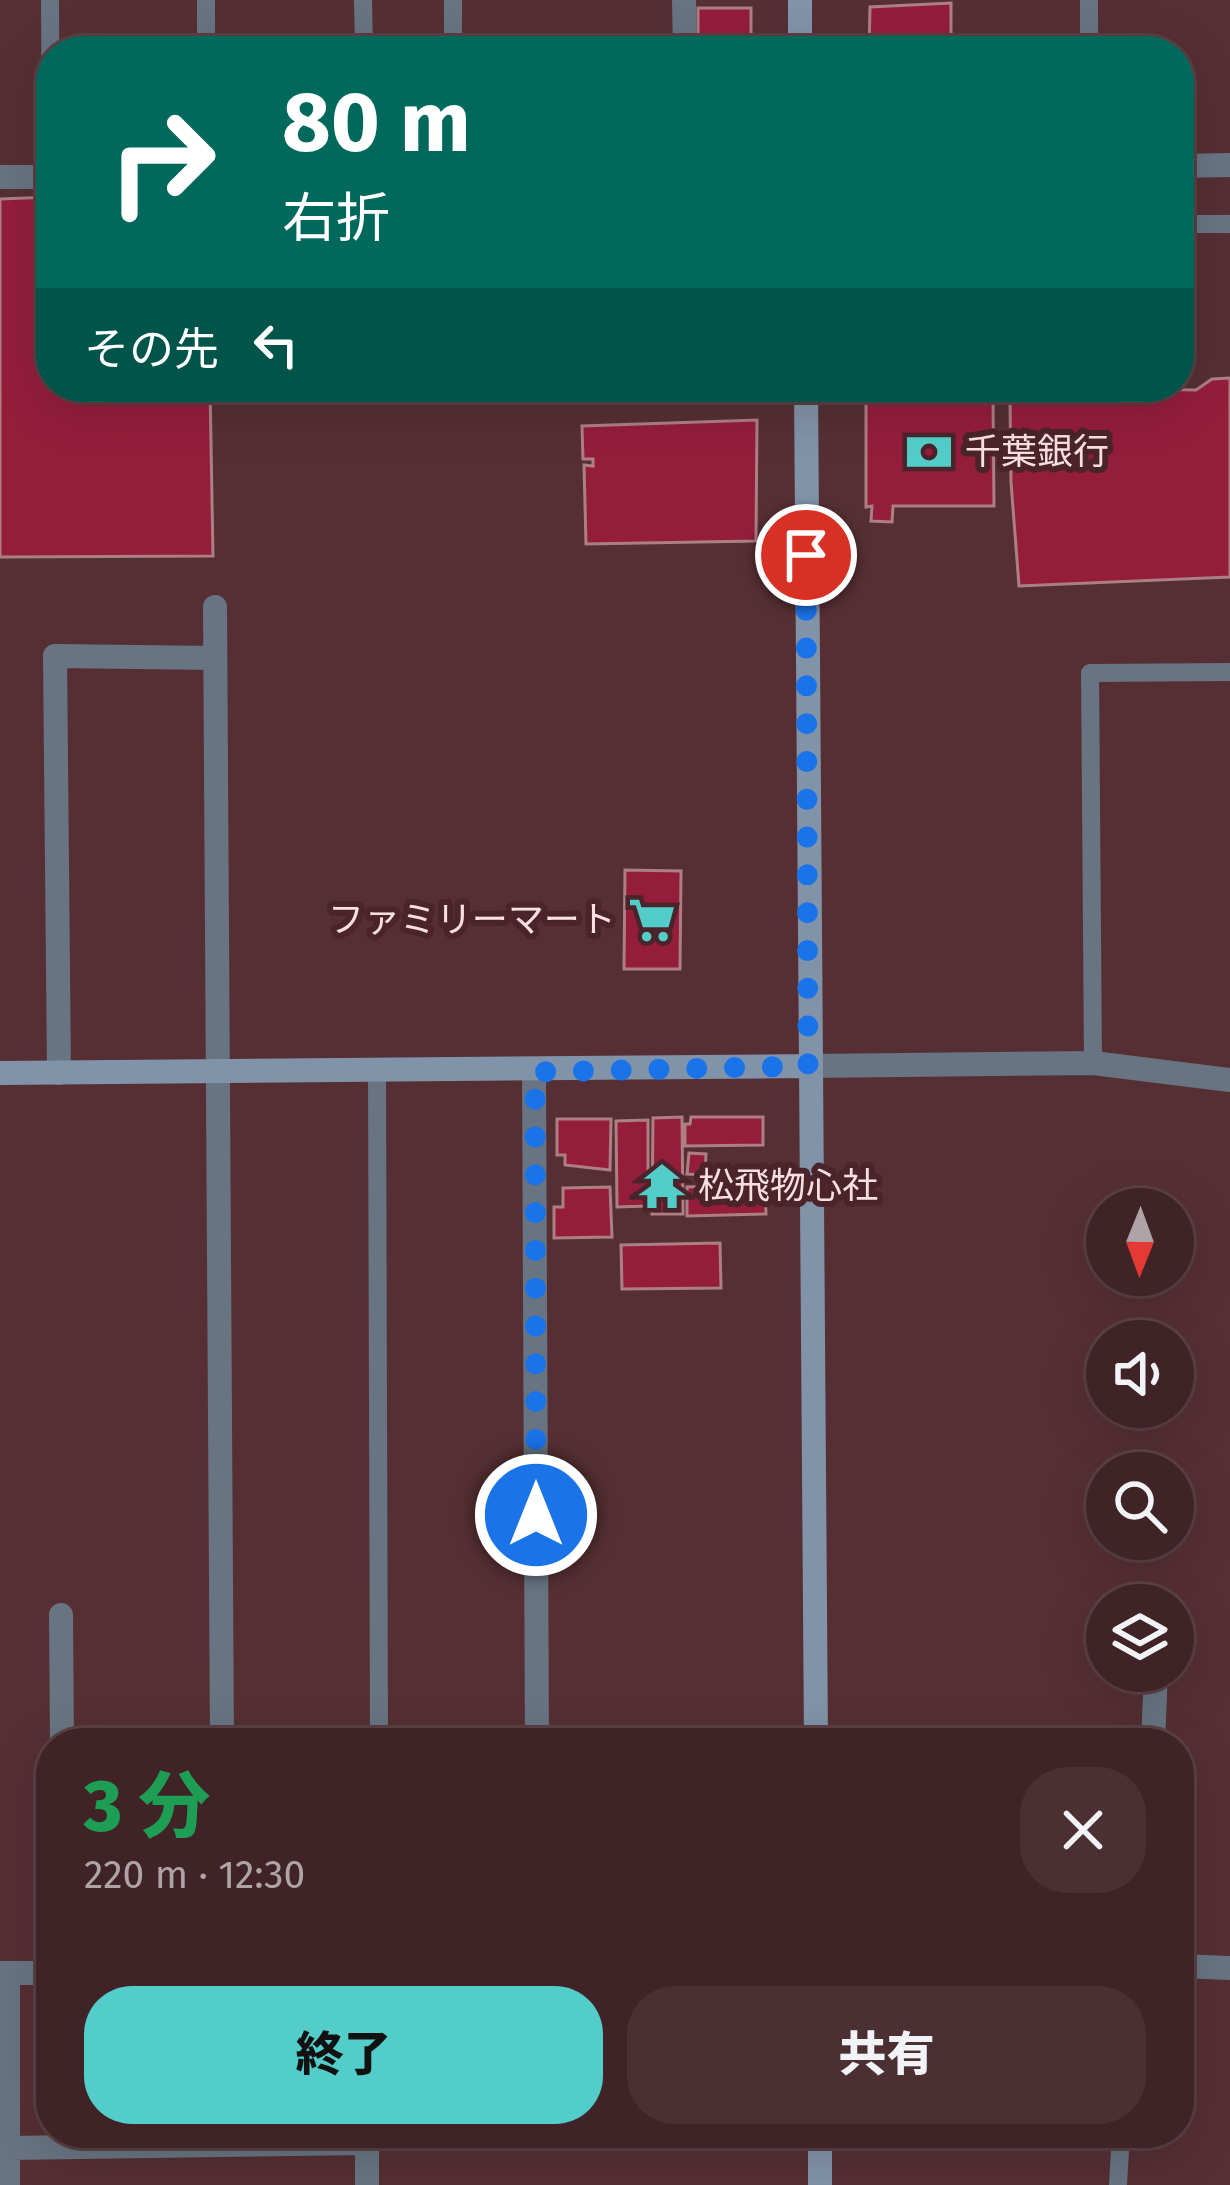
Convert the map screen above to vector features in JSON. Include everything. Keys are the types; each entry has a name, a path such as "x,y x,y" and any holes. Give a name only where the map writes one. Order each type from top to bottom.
{"street":[{"path":"684,0 685,36"},
{"path":"800,0 800,36"},
{"path":"1194,166 1230,165"},
{"path":"0,177 36,177"},
{"path":"806,402 816,1728"},
{"path":"215,607 221,1728"},
{"path":"58,1073 55,656 215,658"},
{"path":"0,1073 535,1072 1093,1063 1230,1080"},
{"path":"535,1072 537,1728"},
{"path":"61,1615 62,1728"},
{"path":"1154,1728 1155,1692"},
{"path":"1194,1967 1230,1968"},
{"path":"8,2185 4,1973 36,1973"},
{"path":"8,2148 36,2147"},
{"path":"367,2148 367,2185"},
{"path":"820,2148 820,2185"}],"lane":[{"path":"50,0 50,36"},
{"path":"206,0 206,36"},
{"path":"363,0 364,36"},
{"path":"453,0 453,36"},
{"path":"1089,0 1089,36"},
{"path":"1194,224 1230,224"},
{"path":"1093,1063 1090,673 1230,672"},
{"path":"376,1073 379,1728"},
{"path":"1118,2185 1120,2148"}],"building":[{"path":"951,3 951,36 869,36 870,7"},
{"path":"698,8 751,8 751,36 698,36"},
{"path":"36,198 36,402 210,402 213,556 0,557 0,199"},
{"path":"1230,378 1230,577 1019,586 1010,402 1194,402 1194,390 1212,379"},
{"path":"866,402 993,402 994,506 893,506 892,522 871,521 872,506 866,507"},
{"path":"757,420 756,541 586,544 584,465 593,466 593,459 583,459 582,426"},
{"name":"ファミリーマート","path":"625,870 681,871 680,969 624,969"},
{"path":"682,1117 683,1214 652,1214 653,1118"},
{"path":"691,1117 763,1117 763,1145 685,1146 685,1124 690,1124"},
{"path":"557,1119 611,1119 610,1170 565,1165 565,1155 557,1155"},
{"path":"648,1120 648,1206 617,1207 616,1121"},
{"path":"689,1153 706,1154 705,1175 687,1174"},
{"path":"765,1185 766,1214 687,1216 687,1187"},
{"path":"610,1187 612,1237 554,1238 554,1207 563,1207 563,1188"},
{"path":"720,1243 721,1288 622,1289 621,1245"}],"place":[{"name":"千葉銀行","path":"929,452"},
{"name":"ファミリーマート","path":"652,920"},
{"name":"松飛物心社","path":"662,1186"}],"route":[{"path":"536,1515 535,1072 808,1066 806,555"}]}
